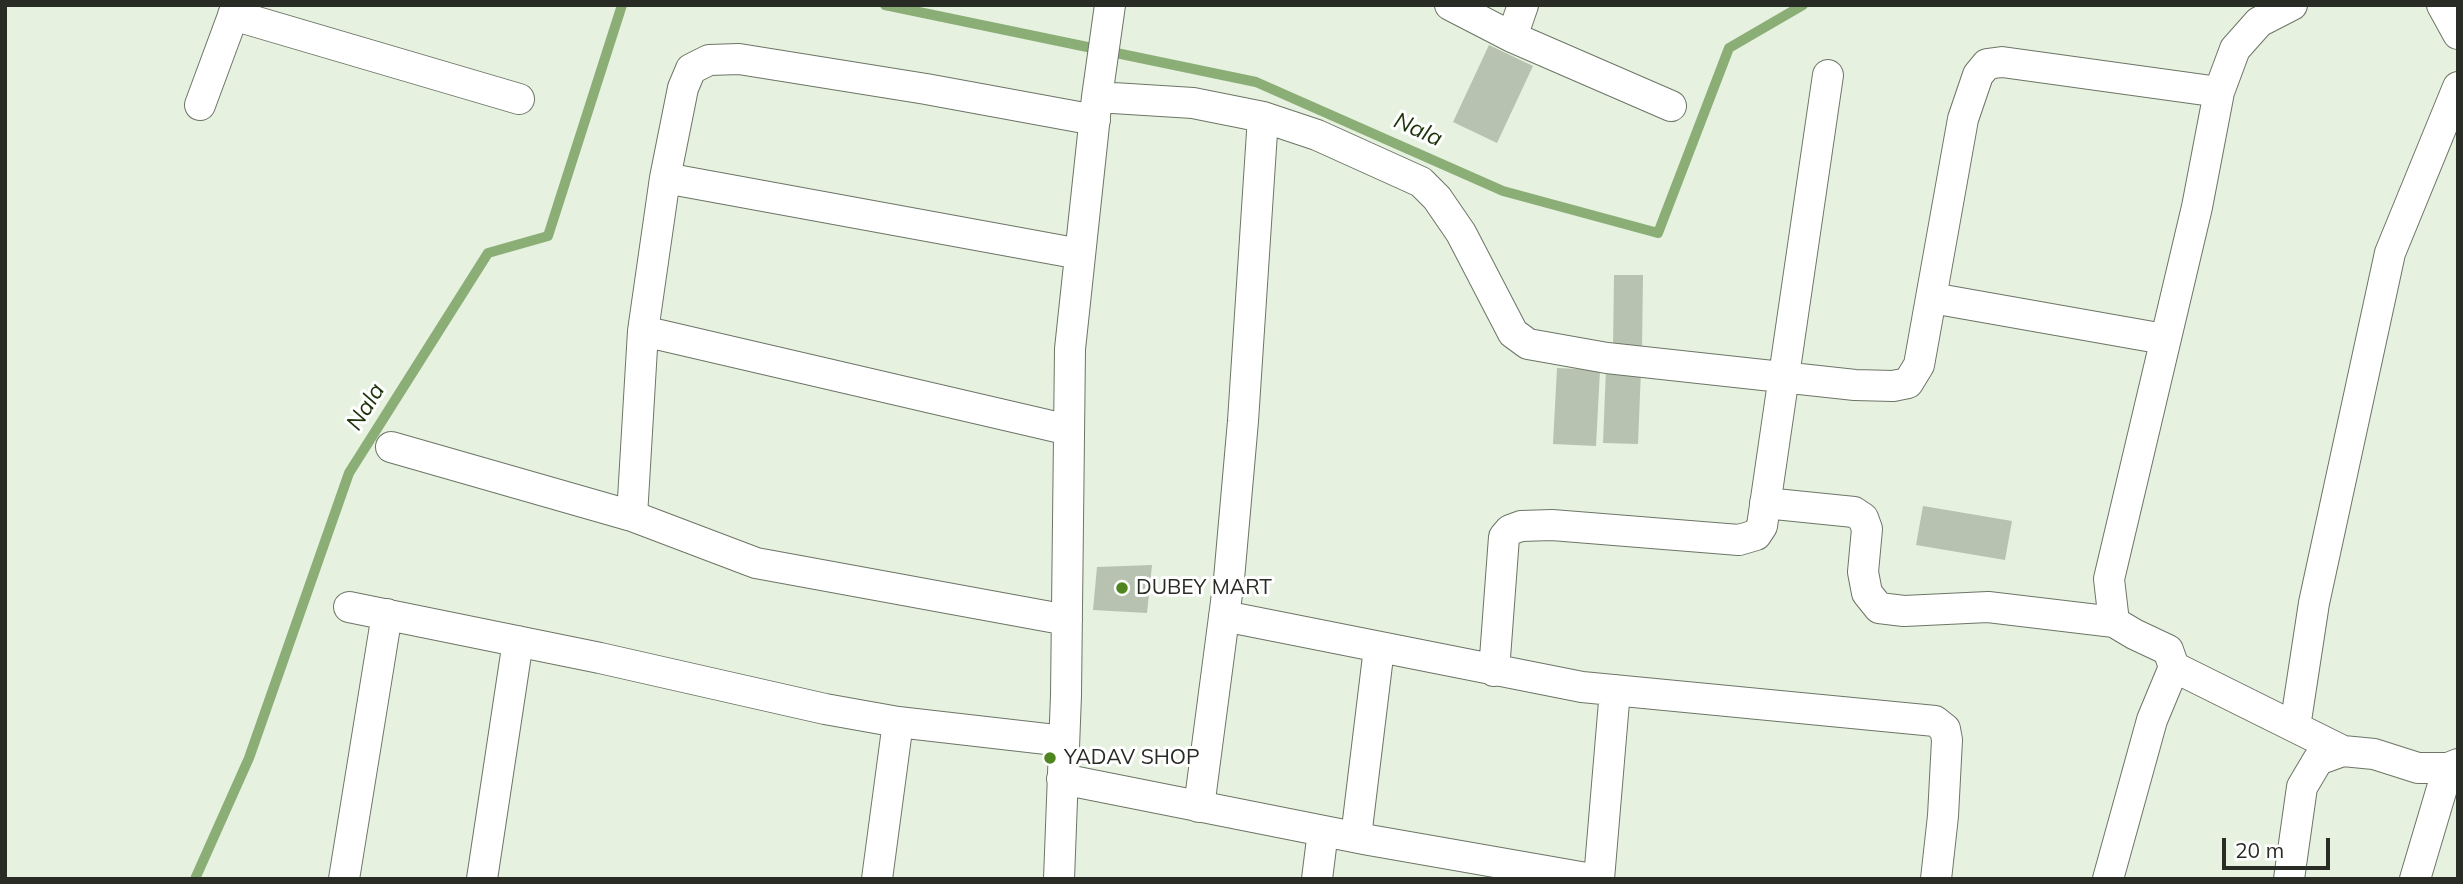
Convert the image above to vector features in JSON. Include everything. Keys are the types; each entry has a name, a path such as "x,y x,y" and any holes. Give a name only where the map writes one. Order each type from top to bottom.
{"street":[{"path":"1450,5 1512,37 1671,106"},
{"path":"1512,37 1523,5"},
{"path":"2114,622 2109,579 2197,207 2220,92 2235,49 2259,22 2292,5"},
{"path":"2442,5 2458,34"},
{"path":"200,105 235,10 519,99"},
{"path":"1059,879 1067,620 1070,349 1108,19"},
{"path":"632,516 643,331 665,178 682,88 691,69 709,60 738,59 926,89 1193,103 1263,117 1317,135 1421,181 1437,198 1461,233 1513,333 1528,344 1606,358 1855,385 1893,386 1908,383 1919,365 1962,119 1978,75 1987,64 2001,62 2220,92"},
{"path":"1494,671 1504,537 1510,530 1521,526 1552,525 1739,540 1756,535 1762,526 1828,75"},
{"path":"2295,727 2314,603 2390,253 2458,88"},
{"path":"1199,807 1224,616 1243,421 1263,117"},
{"path":"665,178 1080,254"},
{"path":"1932,298 2164,339"},
{"path":"643,331 1069,430"},
{"path":"391,447 632,516 756,563 1067,620"},
{"path":"1765,503 1845,510 1863,518 1867,529 1863,572 1867,593 1879,608 1905,611 1988,607 2057,613 2114,622 2134,635 2168,650 2174,667 2152,720 2108,879"},
{"path":"349,607 518,641 825,709 898,722 1064,741"},
{"path":"344,879 387,614"},
{"path":"1224,616 1582,687 1934,721 1945,729 1947,740 1936,879"},
{"path":"482,879 518,641"},
{"path":"1356,837 1379,648"},
{"path":"2174,667 2343,751 2374,754 2418,768 2453,766 2415,879"},
{"path":"1599,879 1615,690"},
{"path":"877,879 898,722"},
{"path":"2289,879 2302,787 2318,760 2343,751"},
{"path":"1062,779 1323,831 1592,879"},
{"path":"1317,879 1323,831"}],"building":[{"path":"1489,45 1533,66 1497,143 1453,122"},
{"path":"1614,275 1643,275 1642,350 1613,350"},
{"path":"1557,368 1600,370 1596,446 1553,444"},
{"path":"1606,368 1641,370 1638,444 1603,443"},
{"path":"1923,506 2012,521 2005,560 1916,545"},
{"name":"DUBEY MART","path":"1152,565 1147,613 1093,610 1097,567"}],"waterway":[{"name":"Nala","path":"195,879 249,758 349,473 488,253 548,236 622,5"},
{"name":"Nala","path":"885,5 1256,82 1503,191 1658,233 1729,48 1803,5"}],"place":[{"name":"DUBEY MART","path":"1122,588"},
{"name":"YADAV SHOP","path":"1050,758"}]}
